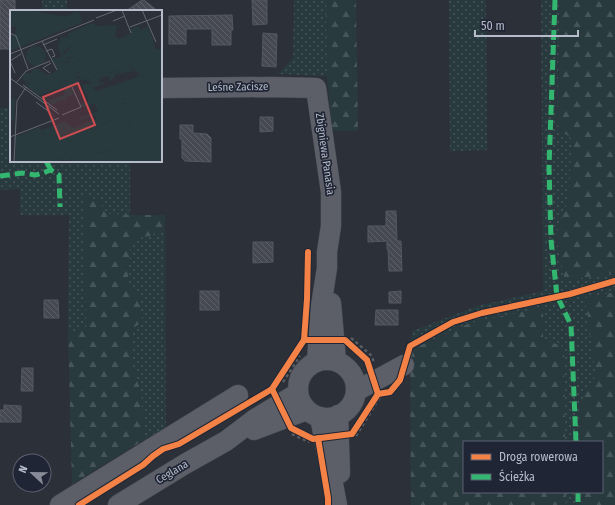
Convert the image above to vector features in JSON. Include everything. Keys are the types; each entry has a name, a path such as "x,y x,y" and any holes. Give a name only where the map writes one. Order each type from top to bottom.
{"street":[{"name":"Leśne Zacisze","path":"162,88 316,88"},
{"name":"Zbigniewa Panasia","path":"316,88 331,192 331,226 321,306 334,365"},
{"name":"Zbigniewa Panasia","path":"326,268 332,306 334,365"},
{"path":"322,414 347,409 353,401 356,390 355,381 334,365"},
{"path":"338,505 332,440 322,414 301,402 298,393 298,383 308,366 334,365 370,369 404,365 356,390"},
{"name":"Ceglana","path":"118,505 226,440 255,419 298,393"},
{"path":"60,505 238,395"},
{"name":"Ceglana","path":"226,440 322,414"}],"path":[{"path":"334,340 345,340 367,360 370,369"},
{"path":"276,382 296,352"},
{"path":"332,440 384,393"},
{"path":"286,424 313,439 332,440 352,434 378,394 384,393"},
{"path":"286,424 332,440"}],"green space":[{"path":"42,0 67,0 67,10 42,10"},
{"path":"294,0 326,0 327,76 278,74 293,58"},
{"path":"326,0 356,0 358,131 332,131 327,76"},
{"path":"449,0 486,0 487,150 450,151"},
{"path":"541,0 560,0 557,127 572,139 569,197 556,236 565,281 615,272 615,292 585,299 596,375 580,404 580,441 565,441 564,347 470,323 410,350 412,331 477,306 543,291"},
{"path":"560,0 615,0 615,272 565,281 556,236 569,197 572,139 557,127"},
{"path":"0,108 10,108 10,162 130,162 130,215 106,214 99,200 85,197 86,328 68,334 69,215 20,215 20,189 0,190"},
{"path":"85,196 99,200 106,214 165,215 165,227 150,236 131,239 128,281 140,296 142,322 132,329 132,364 141,393 144,440 72,484 68,334 86,328"},
{"path":"165,227 166,427 144,440 141,393 132,364 132,329 142,322 140,296 128,281 131,239 150,236"},
{"path":"615,292 615,505 582,505 581,493 603,493 603,441 580,441 580,404 596,375 585,298"},
{"path":"543,307 543,339 564,347 565,441 463,441 463,493 566,493 566,505 411,505 410,350 470,323"},
{"path":"566,493 581,493 582,505 566,505"}],"building":[{"path":"0,0 15,0 15,10 10,10 10,49 0,49"},
{"path":"144,0 157,10 127,10"},
{"path":"252,0 267,0 267,24 253,25"},
{"path":"232,15 233,30 231,30 231,45 212,45 212,29 186,29 186,44 169,44 169,16"},
{"path":"263,33 277,34 276,67 262,66"},
{"path":"260,117 273,117 273,131 260,132"},
{"path":"180,125 193,125 193,133 207,134 211,138 211,162 185,161 182,158"},
{"path":"386,211 396,211 397,241 401,241 402,271 389,271 387,241 368,242 368,226 386,226"},
{"path":"253,242 273,242 273,262 253,263"},
{"path":"200,291 219,291 219,310 200,310"},
{"path":"401,291 401,303 389,303 389,292"},
{"path":"44,300 58,300 59,318 44,318"},
{"path":"376,310 398,310 398,325 375,325"},
{"path":"22,368 33,368 33,391 21,391"},
{"path":"4,405 21,406 21,422 0,422 0,410 4,410"}],"marked path":[{"path":"555,0 549,167 551,240 557,296 571,325 576,441"},
{"path":"47,162 51,170"},
{"path":"0,176 22,173 36,175 51,170 59,175 60,207"},
{"path":"578,493 578,505"}],"cycle path":[{"path":"79,505 143,465 163,449 179,444 272,389 304,340 308,252"},
{"path":"272,389 291,428 313,439 352,434 378,394 390,392 400,380 410,346 453,322 482,313 570,294 615,281"},
{"path":"304,340 345,340 367,360 378,394"},
{"path":"318,438 328,505"}]}
